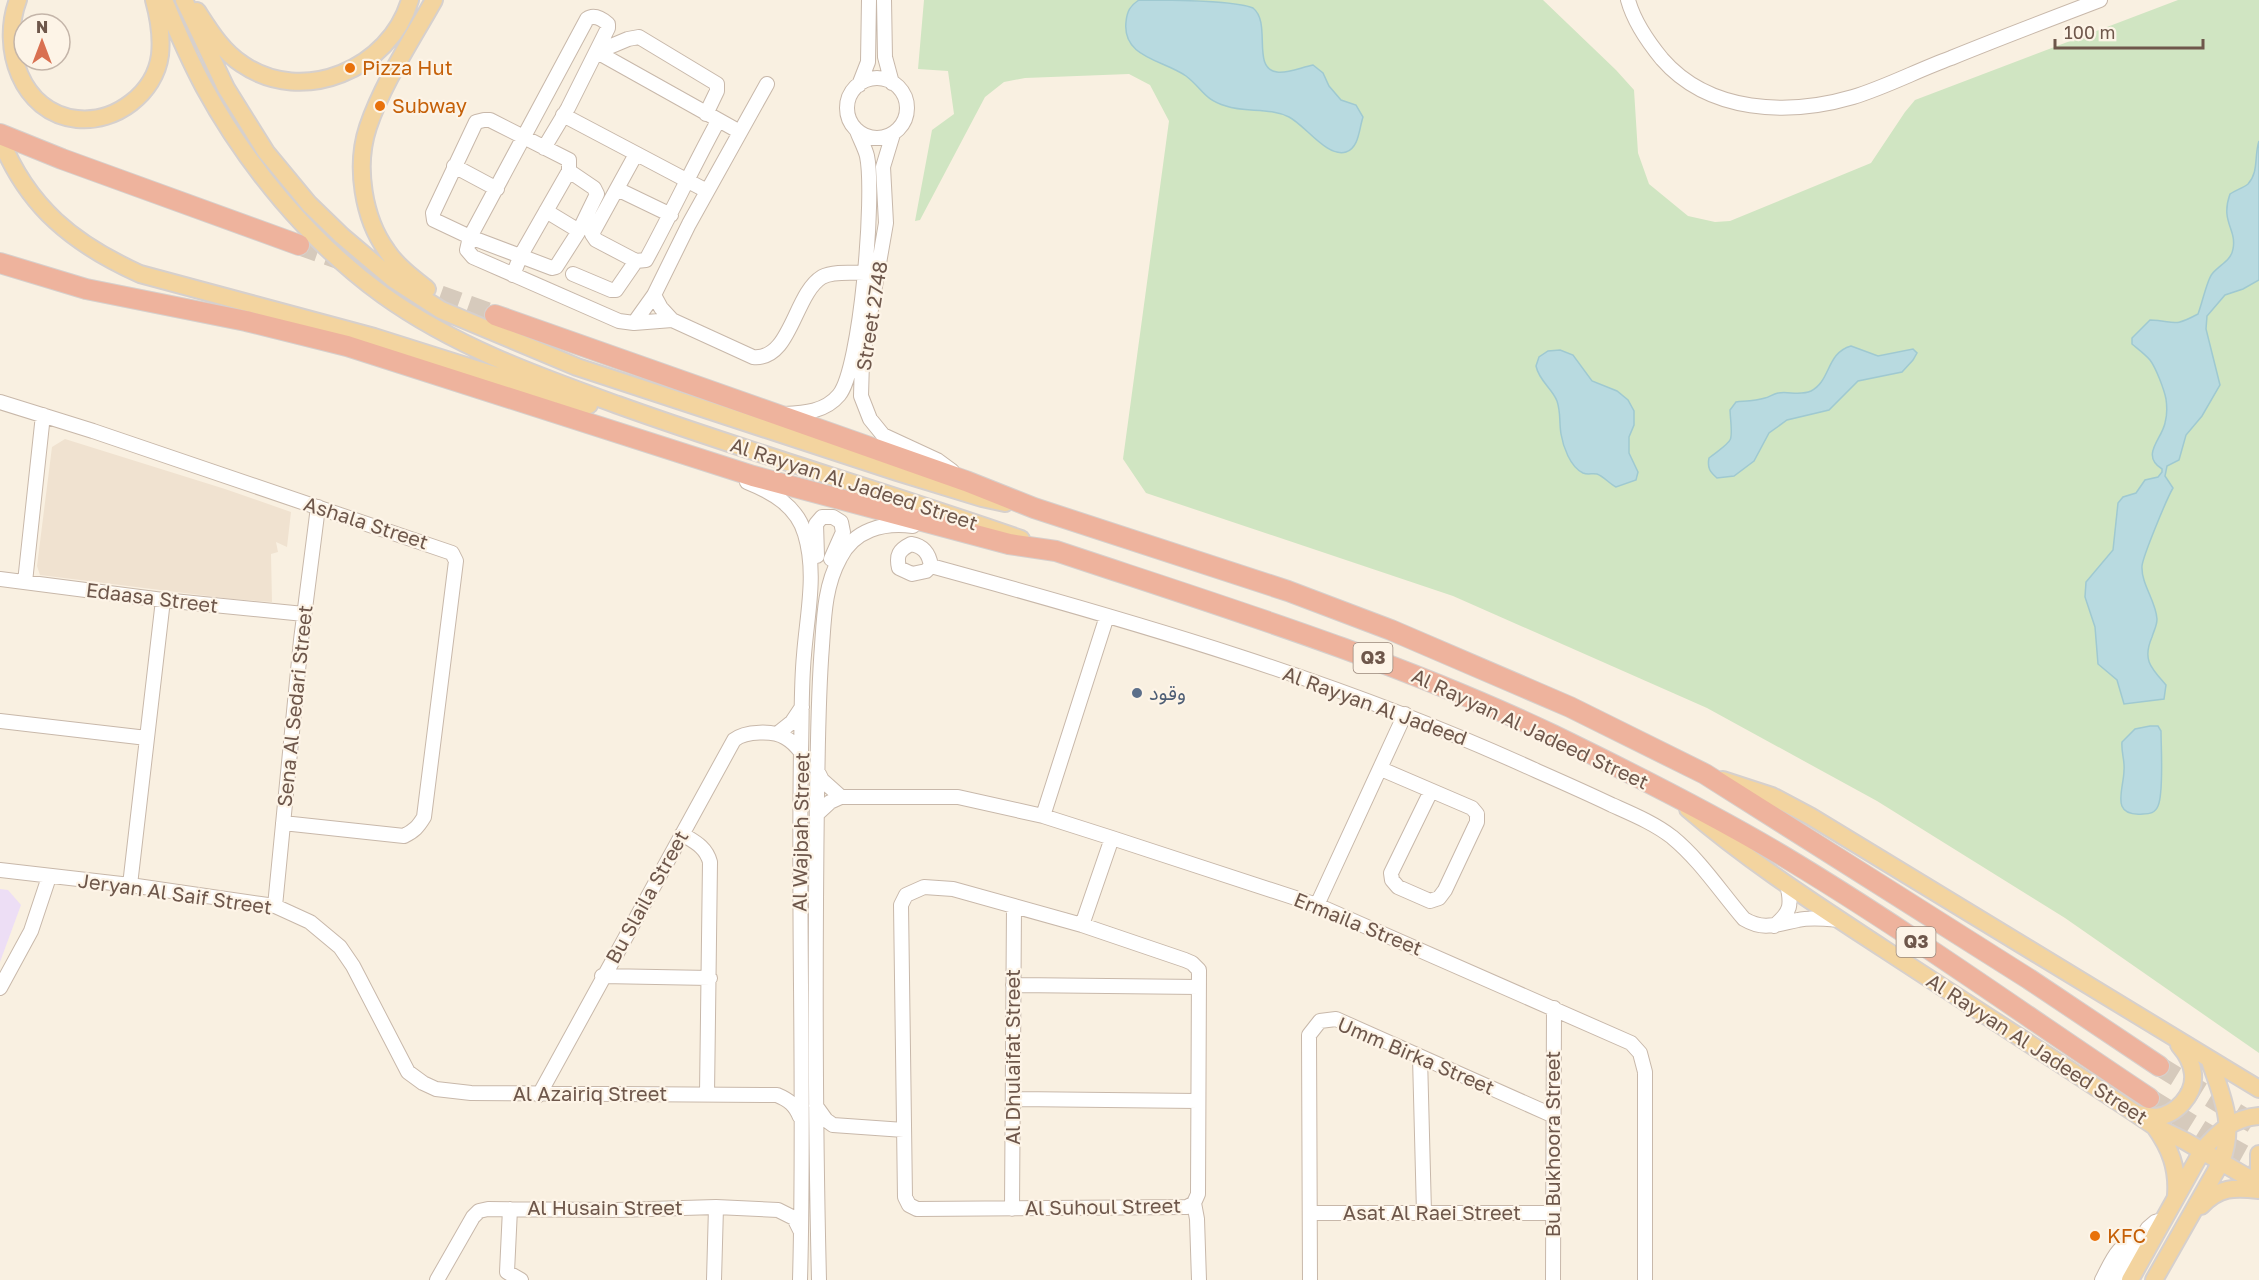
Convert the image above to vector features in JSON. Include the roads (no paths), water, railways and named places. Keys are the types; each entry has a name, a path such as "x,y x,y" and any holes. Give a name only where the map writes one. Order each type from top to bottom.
{"highway":[{"path":"0,136 299,245"},
{"path":"0,263 107,294 246,321 347,346 753,476 1009,544 1056,551"},
{"path":"495,324 779,414 966,481 1034,508"},
{"name":"Al Rayyan Al Jadeed Street","path":"1034,508 1288,591 1391,630 1570,707 1705,774 2029,979 2159,1066"},
{"name":"Al Rayyan Al Jadeed Street","path":"1056,551 1377,660 1555,736 1781,855 1870,911 2149,1098"}],"main road":[{"path":"18,0 10,16 7,38 9,57 18,79 32,98 42,105 69,117 84,119 106,116 124,108 134,101 150,82 158,63 161,44 160,25 154,0"},
{"name":"Al Rayyan Al Jadeed Street","path":"164,0 204,87 246,154 292,212 329,249 381,294 447,336 521,370 663,421 1056,551"},
{"name":"Al Rayyan Al Jadeed Street","path":"184,0 226,88 266,152 309,204 342,236 393,279 441,310 495,324 577,367 982,498 1034,508"},
{"path":"191,0 217,41 242,64 272,78 305,82 334,78 366,62 390,38 404,16 410,0"},
{"path":"434,0 391,79 368,129 363,172 365,197 374,229 387,252 411,277 443,301 495,324"},
{"path":"0,136 15,171 34,198 51,217 88,248 110,260 151,277 374,337 573,401 663,421"},
{"name":"Al Rayyan Al Jadeed Street","path":"1705,774 1772,796 1810,816 2259,1089"},
{"name":"Al Rayyan Al Jadeed Street","path":"1676,798 1706,825 1841,920 2154,1126 2259,1184"},
{"path":"2136,1114 2156,1117 2166,1114 2175,1110 2189,1095 2194,1076 2188,1056 2175,1040"},
{"path":"2154,1280 2228,1146 2229,1124 2210,1061"},
{"path":"2130,1280 2175,1196 2214,1135 2229,1124 2248,1117 2259,1116"},
{"path":"2154,1126 2164,1139 2173,1159 2177,1181 2175,1196"},
{"path":"2259,1154 2259,1172"},
{"path":"2188,1220 2216,1193 2236,1188 2259,1190"}],"street":[{"path":"859,85 869,80 881,79 892,83 901,91 906,100 905,120 892,134 880,138 868,137 857,131 849,119 847,109 848,100 859,85 868,62 869,0"},
{"path":"884,0 885,57 892,83"},
{"path":"1628,0 1643,33 1670,68 1691,84 1713,96 1735,103 1760,107 1810,106 1853,96 2100,0"},
{"path":"544,148 608,28 608,24 596,16 587,19 470,237 467,250 472,258 614,319 634,323 672,320"},
{"path":"597,52 628,39 639,37 717,84 712,117 671,215 646,260 636,261 596,240 592,234 636,154"},
{"path":"597,52 740,132"},
{"path":"634,323 654,294 707,191 767,84"},
{"path":"563,115 707,191"},
{"path":"513,275 521,255 569,171 569,160 490,120 476,122 454,166 433,217 434,220 470,237 521,255 548,268 556,267 579,231 597,194 594,188 569,171"},
{"name":"Street 2748","path":"779,414 816,411 834,401 849,377 868,240 870,199 867,156 857,131"},
{"name":"Street 2748","path":"892,134 883,167 887,206 884,240 862,361 861,396 864,408 875,427 883,435 937,460 966,481"},
{"path":"454,166 497,189"},
{"path":"617,189 671,215"},
{"path":"546,211 579,231"},
{"path":"868,240 876,232 881,234 884,240"},
{"path":"573,274 616,290 636,261"},
{"path":"654,294 661,308 672,320 753,357 766,357 776,349 802,303 822,277 864,273"},
{"name":"Ashala Street","path":"0,402 452,553 456,561 425,806 419,825 413,832 404,836 283,823"},
{"path":"25,582 43,415"},
{"name":"Al Wajbah Street","path":"686,454 710,468 769,492 792,510 806,534 812,590 804,656 801,752 800,1280"},
{"name":"Sena Al Sedari Street","path":"275,906 304,614 318,507"},
{"path":"812,590 816,577 816,524 822,517 833,517 840,522 843,532 828,570 825,598"},
{"name":"Al Wajbah Street","path":"819,1280 816,1144 817,770 818,687 825,598 834,570 843,552 856,538 867,531 883,525 897,524 952,529"},
{"name":"Al Rayyan Al Jadeed","path":"931,566 1107,616 1309,680 1405,714 1472,741 1634,815 1670,836 1698,861 1744,919 1760,926 1772,927"},
{"name":"Edaasa Street","path":"0,579 163,600 304,614"},
{"path":"130,885 163,600"},
{"path":"1043,816 1107,616"},
{"path":"801,752 787,738 777,734 792,722 802,706"},
{"path":"1317,905 1405,714"},
{"path":"0,721 147,738"},
{"name":"Bu Slaila Street","path":"539,1095 602,976 734,740 746,734 777,734"},
{"path":"1381,769 1472,808 1477,814 1477,822 1445,890 1439,898 1430,901 1398,887 1392,880 1391,873 1431,791"},
{"path":"817,770 822,780 840,797 817,814"},
{"name":"Ermaila Street","path":"840,797 958,797 1043,816 1317,905 1631,1043 1640,1053 1645,1072 1645,1280"},
{"path":"682,834 702,846 710,862 707,1094"},
{"path":"1082,925 1112,838"},
{"name":"Jeryan Al Saif Street","path":"0,870 130,885 275,906 310,922 340,947 353,966 408,1072"},
{"path":"0,988 31,931 49,877"},
{"path":"1772,927 1783,918 1790,907 1787,884"},
{"name":"Al Suhoul Street","path":"936,887 953,889 1014,906 1082,925 1192,963 1199,970 1198,1194 1194,1203 1187,1207 1012,1209 917,1209 909,1205 905,1197 901,905 906,895 915,890 936,887"},
{"name":"Al Dhulaifat Street","path":"1012,1209 1014,906"},
{"path":"1772,927 1800,919 1841,920"},
{"path":"602,976 710,978"},
{"path":"1013,985 1199,987"},
{"name":"Bu Bukhoora Street","path":"1553,1280 1554,1008"},
{"name":"Umm Birka Street","path":"1310,1280 1309,1035 1320,1021 1336,1018 1554,1116"},
{"path":"1420,1057 1424,1213"},
{"path":"777,1095 788,1090 797,1081 802,1069"},
{"name":"Al Azairiq Street","path":"408,1072 436,1089 471,1093 777,1095"},
{"path":"777,1095 788,1099 796,1107 800,1117"},
{"path":"1013,1099 1198,1101"},
{"path":"816,1106 826,1120 840,1127 904,1130"},
{"path":"816,1144 840,1127"},
{"path":"1194,1203 1197,1219 1199,1280"},
{"path":"714,1280 716,1207"},
{"name":"Al Husain Street","path":"437,1280 473,1216 479,1211 488,1209 616,1210 716,1207 778,1210 794,1218 801,1233"},
{"path":"510,1209 507,1272 521,1280"},
{"name":"Asat Al Raei Street","path":"1310,1213 1553,1213"},
{"path":"2116,1280 2151,1224 2162,1220"},
{"path":"2102,1280 2119,1248 2142,1237"}],"water":[{"path":"1139,0 1215,2 1253,8 1261,24 1263,54 1269,69 1285,72 1313,65 1323,73 1329,86 1341,100 1356,105 1363,117 1354,147 1339,153 1324,146 1289,117 1274,112 1234,108 1218,103 1208,97 1186,76 1137,51 1127,34 1126,22 1129,9"},
{"path":"2259,141 2259,280 2225,295 2207,316 2206,329 2220,385 2202,416 2186,435 2179,460 2167,466 2165,476 2173,488 2146,551 2142,566 2142,573 2157,619 2149,645 2148,658 2152,668 2166,685 2164,699 2124,704 2117,680 2098,664 2095,627 2085,597 2086,582 2113,550 2118,503 2123,497 2136,493 2145,480 2158,477 2162,472 2152,453 2165,423 2166,399 2160,379 2152,364 2132,344 2132,338 2150,320 2174,323 2198,314 2210,277 2232,253 2234,242 2227,204 2230,194 2248,184 2254,174"},
{"path":"1851,346 1878,356 1913,349 1917,353 1902,372 1858,381 1829,410 1787,420 1769,433 1754,461 1734,476 1717,478 1713,474 1709,467 1709,458 1724,447 1730,439 1730,410 1736,402 1761,399 1778,393 1811,391 1822,381 1837,355"},
{"path":"1560,350 1573,355 1592,381 1617,391 1628,400 1634,411 1634,425 1629,437 1629,453 1638,472 1636,480 1616,487 1602,476 1583,473 1571,461 1562,439 1557,401 1536,366 1539,357 1548,351"},
{"path":"2158,726 2161,731 2160,800 2152,813 2132,814 2122,806 2121,800 2124,767 2122,742 2135,729"}],"tunnel":[{"path":"299,245 495,315"},
{"path":"2159,1066 2259,1127"},
{"path":"2149,1098 2259,1163"}],"place":[{"name":"Pizza Hut","path":"350,68"},
{"name":"Subway","path":"380,106"},
{"name":"وقود","path":"1137,693"},
{"name":"KFC","path":"2095,1236"}]}
